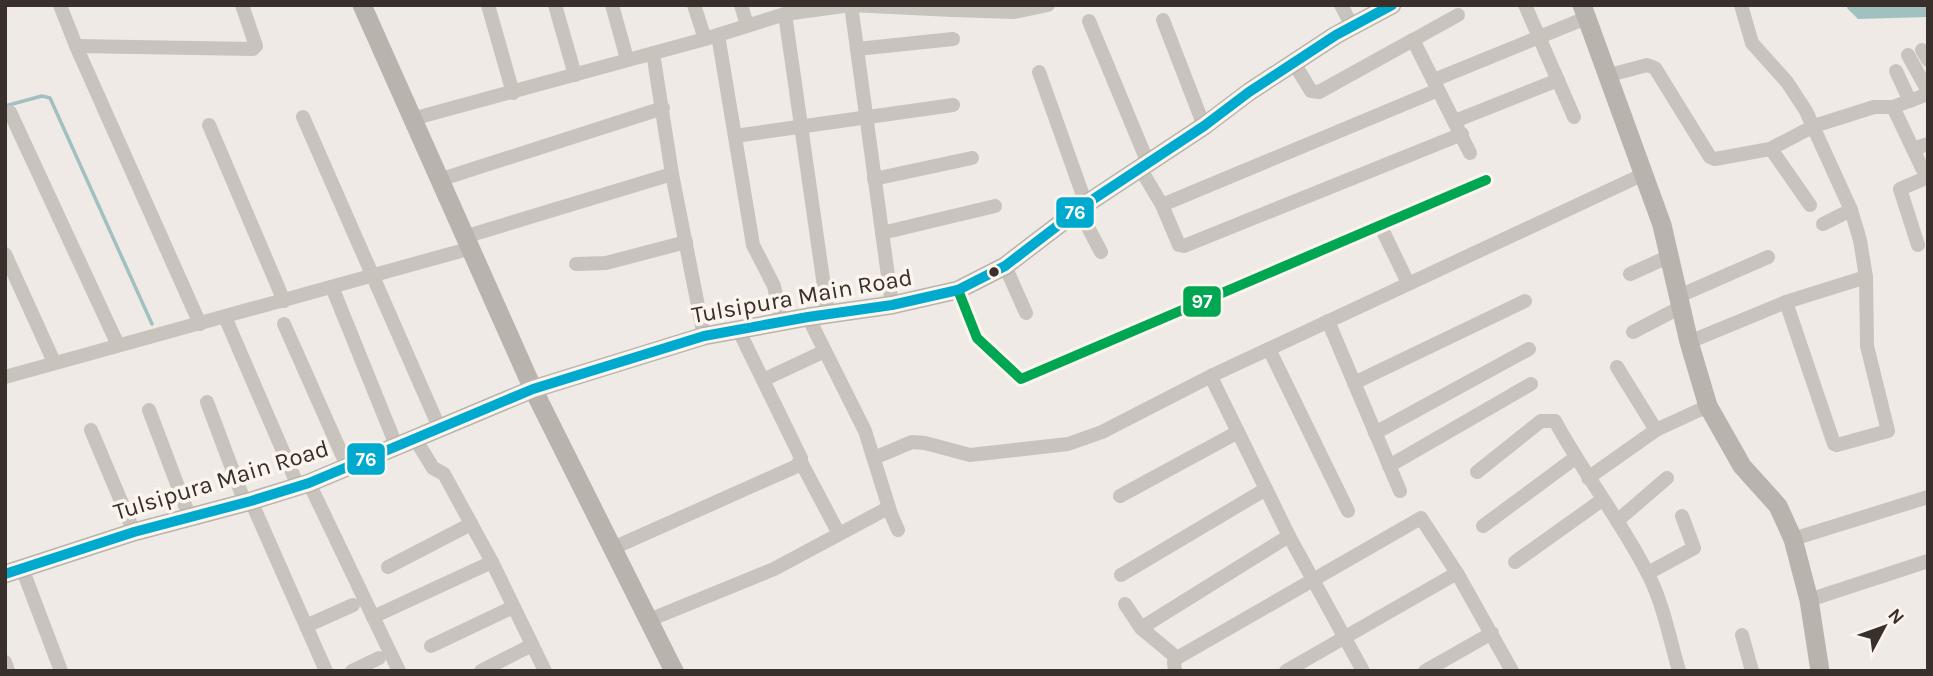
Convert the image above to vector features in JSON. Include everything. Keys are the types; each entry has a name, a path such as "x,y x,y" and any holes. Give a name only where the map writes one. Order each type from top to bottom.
{"street":[{"path":"60,5 200,324"},
{"path":"76,46 253,49 256,46 242,5"},
{"path":"362,5 533,389 674,671"},
{"path":"488,5 513,93"},
{"path":"555,5 575,75"},
{"path":"612,5 627,59"},
{"path":"694,5 711,37 735,136 753,245 774,286 782,323"},
{"path":"741,5 747,25"},
{"path":"412,119 711,37 791,10 851,5 1014,12 1048,5"},
{"path":"851,5 892,305"},
{"path":"1341,5 1352,26"},
{"name":"Tulsipura Main Road","path":"14,571 134,532 303,485 533,389 705,336 892,305 958,290 1006,266 1083,207 1294,63 1352,26 1392,5"},
{"path":"1525,5 1574,117"},
{"path":"1741,5 1752,43 1787,82 1814,127 1851,210 1860,240 1866,277 1867,346 1889,428 1885,433 1834,444 1786,302"},
{"path":"791,10 799,125 828,314"},
{"path":"1162,205 1436,85 1539,37 1584,11 1644,174 1670,256 1689,342 1708,406 1737,459 1778,506 1793,539 1809,600 1820,671"},
{"path":"1294,63 1311,91 1319,92 1458,15"},
{"path":"1163,20 1204,126"},
{"path":"1089,21 1144,166 1179,245 1184,246 1458,128 1558,80"},
{"path":"857,49 953,39"},
{"path":"1413,40 1470,153"},
{"path":"653,53 672,174 705,336"},
{"path":"1606,76 1647,65 1655,68 1712,159 1771,149 1814,127 1874,107 1893,107 1928,93 1919,55"},
{"path":"1896,71 1910,101"},
{"path":"1039,72 1083,207 1101,251"},
{"path":"735,136 953,105"},
{"path":"1893,107 1922,168 1928,175 1900,189 1918,245"},
{"path":"439,180 663,108"},
{"path":"10,113 118,345"},
{"path":"303,117 439,427"},
{"path":"209,125 284,301"},
{"path":"1913,149 1928,144"},
{"path":"1771,149 1810,205"},
{"path":"874,179 972,158"},
{"path":"5,377 371,276 672,174"},
{"path":"874,458 912,442 971,455 1068,444 1102,432 1213,375 1644,174"},
{"path":"958,290 978,338 1021,379 1486,180"},
{"path":"882,233 995,206"},
{"path":"1823,224 1851,210"},
{"path":"1380,225 1408,283"},
{"path":"576,264 606,263 686,242"},
{"path":"5,254 54,362"},
{"path":"1630,274 1670,256"},
{"path":"1633,332 1680,301 1768,257"},
{"path":"1006,266 1026,313"},
{"path":"1689,342 1786,302 1866,277"},
{"path":"332,287 405,441 433,468 444,474 492,562 545,671"},
{"path":"1354,383 1525,302"},
{"path":"225,317 303,485 399,671"},
{"path":"808,317 864,430 888,508 898,530"},
{"path":"1328,321 1400,491"},
{"path":"284,324 347,467"},
{"path":"738,329 801,462 839,534"},
{"path":"1269,349 1348,511"},
{"path":"1375,433 1529,349"},
{"path":"763,380 825,351"},
{"path":"1617,367 1656,430"},
{"path":"1213,375 1213,381 1289,536 1363,671"},
{"path":"1389,466 1531,384"},
{"path":"207,402 248,502 325,670"},
{"path":"1588,478 1656,430 1708,406"},
{"path":"149,410 190,517"},
{"path":"1477,471 1541,421 1555,421 1574,458 1617,521 1647,573 1661,606 1679,671"},
{"path":"92,430 134,532"},
{"path":"1120,496 1238,432"},
{"path":"1483,526 1574,458"},
{"path":"613,548 801,462"},
{"path":"1617,521 1667,478"},
{"path":"1121,575 1266,489"},
{"path":"1793,539 1928,496"},
{"path":"1516,562 1602,500"},
{"path":"649,620 774,569 888,508"},
{"path":"1647,573 1695,548 1682,516"},
{"path":"1125,604 1141,628 1176,664 1422,518 1492,633 1511,671"},
{"path":"388,567 471,524"},
{"path":"1141,628 1289,536"},
{"path":"1809,600 1928,561"},
{"path":"373,617 492,562"},
{"path":"14,571 61,671"},
{"path":"1286,671 1457,573"},
{"path":"306,626 353,605"},
{"path":"431,646 513,607"},
{"path":"1425,671 1492,633"},
{"path":"1742,635 1752,671"},
{"path":"481,671 532,645"},
{"path":"352,671 379,657"},
{"path":"5,662 8,671"}],"water":[{"path":"1848,5 1928,5 1928,17 1858,19 1847,8"}],"waterway":[{"path":"5,106 42,96 50,98 152,324"}],"transit line":[{"name":"76","path":"5,574 134,532 309,483 533,389 704,336 892,305 958,290 1005,266 1086,204 1204,126 1249,92 1336,35 1392,5"},
{"name":"97","path":"958,290 977,338 1021,379 1486,180"}]}
